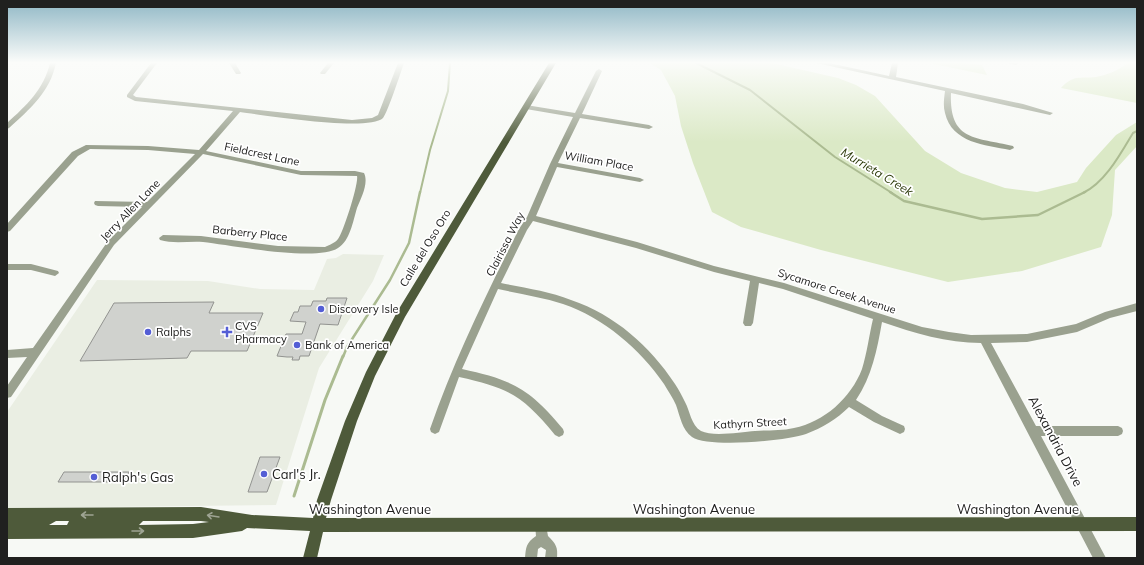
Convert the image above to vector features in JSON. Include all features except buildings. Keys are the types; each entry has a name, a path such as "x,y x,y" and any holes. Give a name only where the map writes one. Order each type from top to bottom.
{"main road":[{"name":"Calle del Oso Oro","path":"310,558 317,525 351,421 370,375 386,342 537,89"},
{"path":"57,531 76,525 114,524 133,521 140,514"},
{"name":"Washington Avenue","path":"7,515 201,514 252,522 317,525 1137,524"},
{"path":"7,524 36,524 56,515"},
{"name":"Washington Avenue","path":"7,532 193,531 252,522"}],"street":[{"path":"7,127 36,98 41,89"},
{"path":"134,89 129,96 135,99 240,109 333,121 374,120 381,116 391,89"},
{"name":"Clairissa Way","path":"435,429 446,393 522,229 531,218 554,164 590,89"},
{"path":"940,89 1050,113"},
{"path":"948,91 949,117 959,132 972,140 1010,148"},
{"path":"526,107 649,127"},
{"name":"Jerry Allen Lane","path":"7,394 111,243 202,152 240,109"},
{"name":"Fieldcrest Lane","path":"7,229 65,165 81,150 89,147 120,146 202,152 301,173 361,175 362,180 359,192 342,241 334,247"},
{"name":"William Place","path":"554,164 640,180"},
{"path":"98,204 149,205"},
{"name":"Sycamore Creek Avenue","path":"531,218 600,235 714,269 784,286 922,331 971,339 1027,338 1053,334 1077,328 1108,315 1137,307"},
{"name":"Barberry Place","path":"163,238 201,239 278,249 325,250 334,247"},
{"path":"7,267 31,267 55,272"},
{"path":"748,323 755,279"},
{"name":"Kathyrn Street","path":"496,285 572,304 609,323 638,345 660,371 680,404 688,424 697,434 706,437 740,437 794,433 813,426 832,416 849,401 858,390 865,375 878,317"},
{"name":"Alexandria Drive","path":"984,339 1070,498 1081,524 1100,558"},
{"path":"7,354 35,352"},
{"path":"456,372 485,378 510,387 527,397 560,432"},
{"path":"849,401 871,415 900,429"},
{"path":"1033,431 1118,431"},
{"path":"541,524 542,539 552,548 552,558"},
{"path":"531,558 532,546 542,539"}],"shaded area":[{"path":"343,254 384,255 373,281 319,368 276,505 7,508 7,412 97,280 208,281 260,289 314,290 327,259 336,258"}],"green space":[{"path":"671,89 864,89 875,96 925,151 961,173 1005,188 1037,192 1077,182 1086,168 1116,135 1137,122 1137,146 1115,170 1112,215 1101,247 1022,271 948,282 821,250 741,227 712,212 693,163 681,126 675,96"},
{"path":"1068,89 1137,89 1137,103"}],"waterway":[{"path":"420,193 430,150 448,89"},
{"name":"Murrieta Creek","path":"749,89 835,157 892,193"},
{"name":"Murrieta Creek","path":"1083,193 1098,182 1112,167 1133,133 1137,131"},
{"path":"343,357 347,347 390,280 409,243 420,192"},
{"name":"Murrieta Creek","path":"890,192 904,201 982,219 1038,215 1083,193"},
{"path":"294,496 325,400 343,356"}],"place":[{"name":"Discovery Isle","path":"321,309"},
{"name":"Ralphs","path":"148,332"},
{"name":"CVS Pharmacy","path":"227,332"},
{"name":"Bank of America","path":"297,345"},
{"name":"Carl's Jr.","path":"264,474"},
{"name":"Ralph's Gas","path":"94,477"}]}
